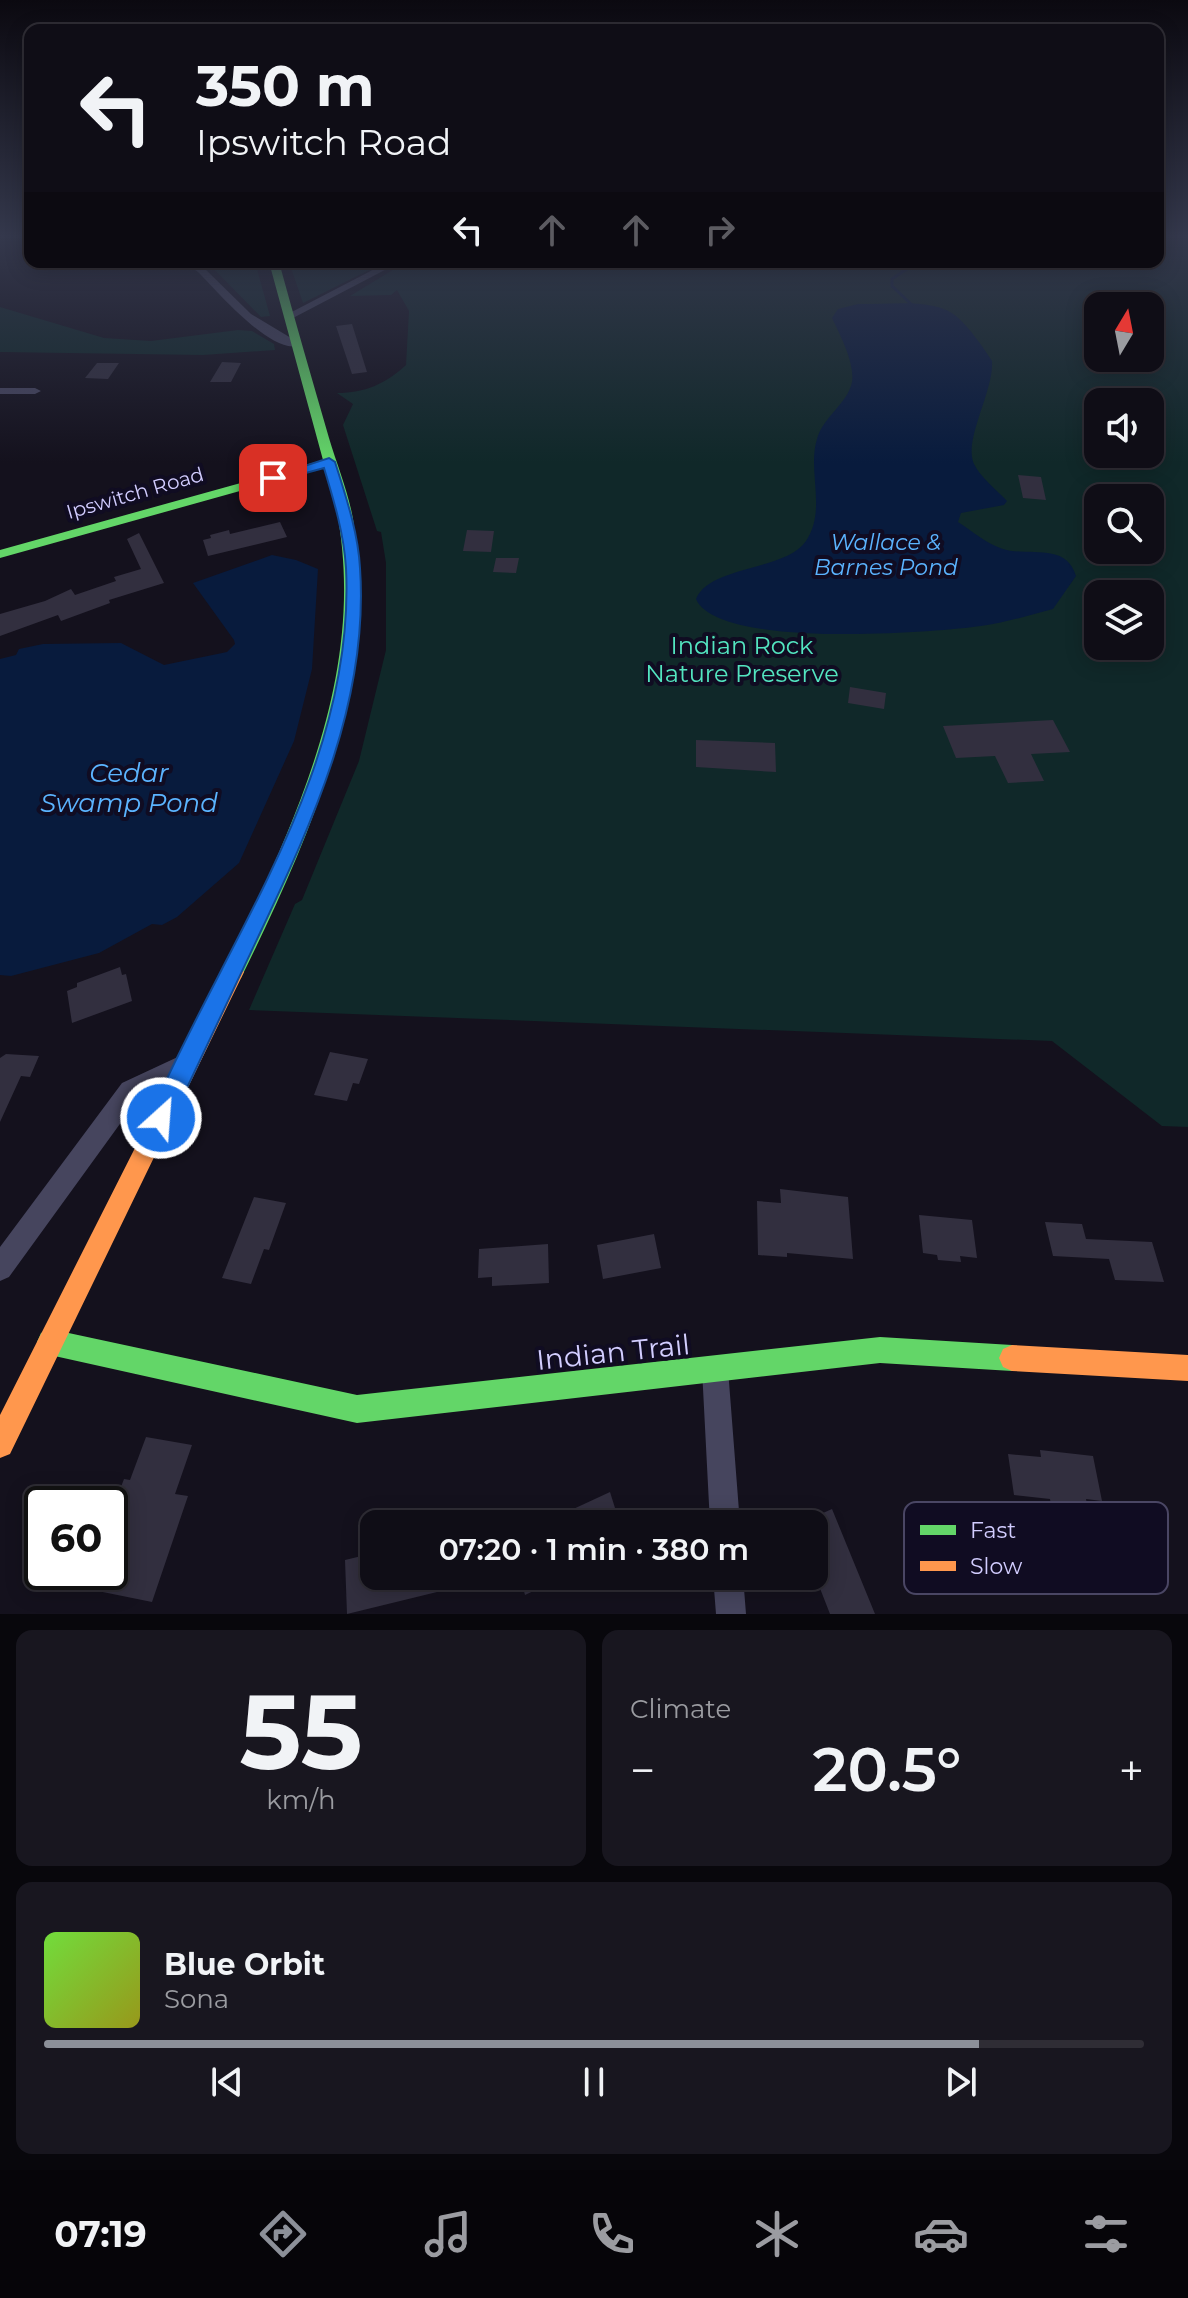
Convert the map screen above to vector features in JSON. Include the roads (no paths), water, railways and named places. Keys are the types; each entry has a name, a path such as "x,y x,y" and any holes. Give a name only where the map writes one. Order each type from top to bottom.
{"main road":[{"path":"0,1444 301,826 334,728 351,635 353,568 346,519 288,312"},
{"name":"Ipswitch Road","path":"0,554 329,462"},
{"name":"Indian Trail","path":"50,1342 357,1409 880,1350 1188,1368"}],"street":[{"path":"245,312 273,336 296,344"},
{"path":"289,316 296,312"},
{"path":"0,391 35,391"},
{"path":"0,1268 130,1091 188,1062"},
{"path":"715,1369 724,1510"},
{"path":"729,1590 731,1614"}],"water":[{"name":"Wallace & Barnes Pond","path":"836,312 950,312 980,343 992,361 972,442 972,454 980,474 1007,501 1004,505 961,513 958,522 985,541 1003,549 1055,555 1071,565 1076,576 1053,609 999,623 955,629 828,634 742,625 712,615 696,599 704,588 716,580 796,551 812,529 816,504 814,464 817,439 824,424 846,397 852,382 849,358 832,318"},
{"name":"Cedar Swamp Pond","path":"272,555 318,569 312,669 294,741 239,863 177,917 162,925 152,924 99,953 11,976 0,975 0,659 16,655 19,649 43,644 121,643 164,665 227,652 235,644 234,640 193,583"}],"park label":[{"name":"Indian Rock Nature Preserve","path":"742,660"}]}
